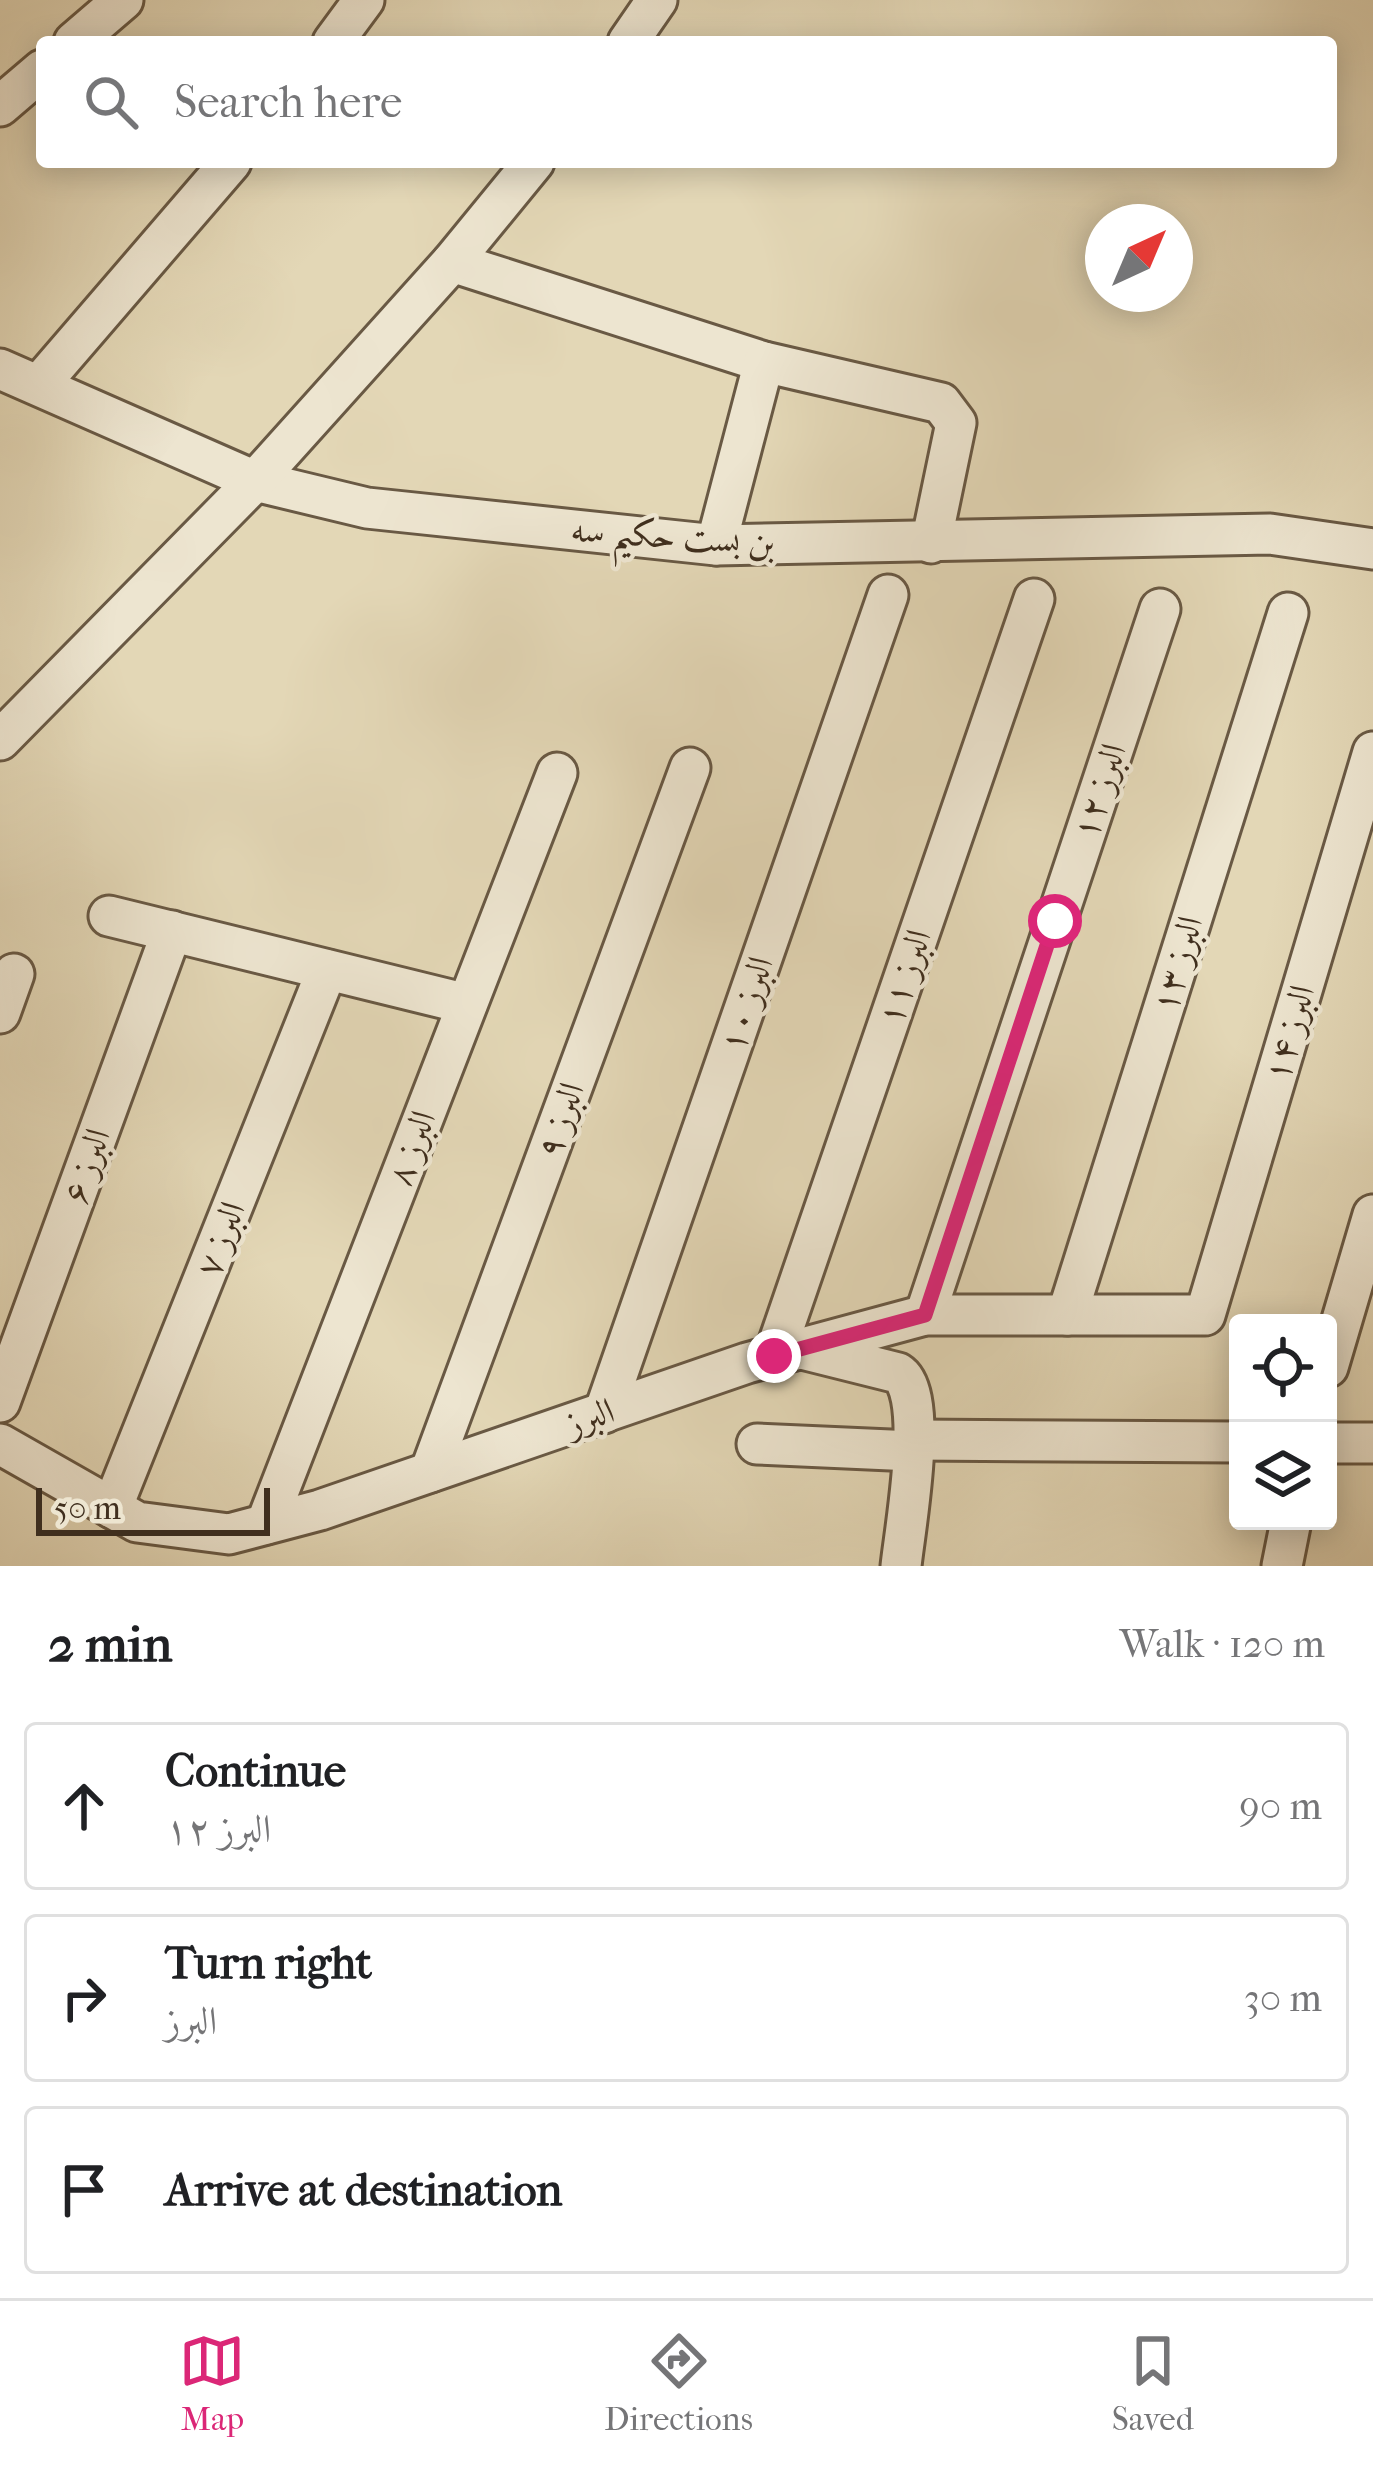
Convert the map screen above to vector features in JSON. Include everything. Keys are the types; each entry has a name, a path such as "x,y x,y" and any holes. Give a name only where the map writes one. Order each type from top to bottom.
{"street":[{"path":"81,36 123,0"},
{"path":"337,36 364,0"},
{"path":"632,36 657,0"},
{"path":"0,106 36,75"},
{"path":"39,385 226,168"},
{"path":"0,740 256,482 529,168"},
{"path":"452,262 764,362 941,404 956,423 931,543"},
{"path":"716,544 764,362"},
{"name":"بن بست حکیم سه","path":"0,369 256,482 367,508 716,544 1270,534 1373,549"},
{"name":"البرز ۱۰","path":"604,1413 888,595"},
{"name":"البرز ۱۱","path":"788,1352 1034,599"},
{"name":"البرز ۱۲","path":"925,1315 1160,609"},
{"name":"البرز ۱۳","path":"1067,1315 1288,613"},
{"name":"البرز ۱۴","path":"1204,1315 1373,752"},
{"name":"البرز ۹","path":"430,1472 690,768"},
{"name":"البرز ۸","path":"266,1524 557,773"},
{"path":"109,916 467,1004"},
{"name":"البرز ۶","path":"0,1402 172,931"},
{"name":"البرز ۷","path":"112,1508 327,970"},
{"path":"0,1013 14,974"},
{"path":"1337,1337 1373,1215"},
{"name":"البرز","path":"0,1444 137,1522 230,1534 788,1352 925,1315 1204,1315"},
{"path":"788,1352 898,1373 908,1379 914,1445 901,1566"},
{"path":"757,1444 1229,1442"},
{"path":"1337,1443 1373,1443"},
{"path":"1282,1566 1289,1530"}],"route":[{"path":"774,1356 925,1315 1055,921"}]}
